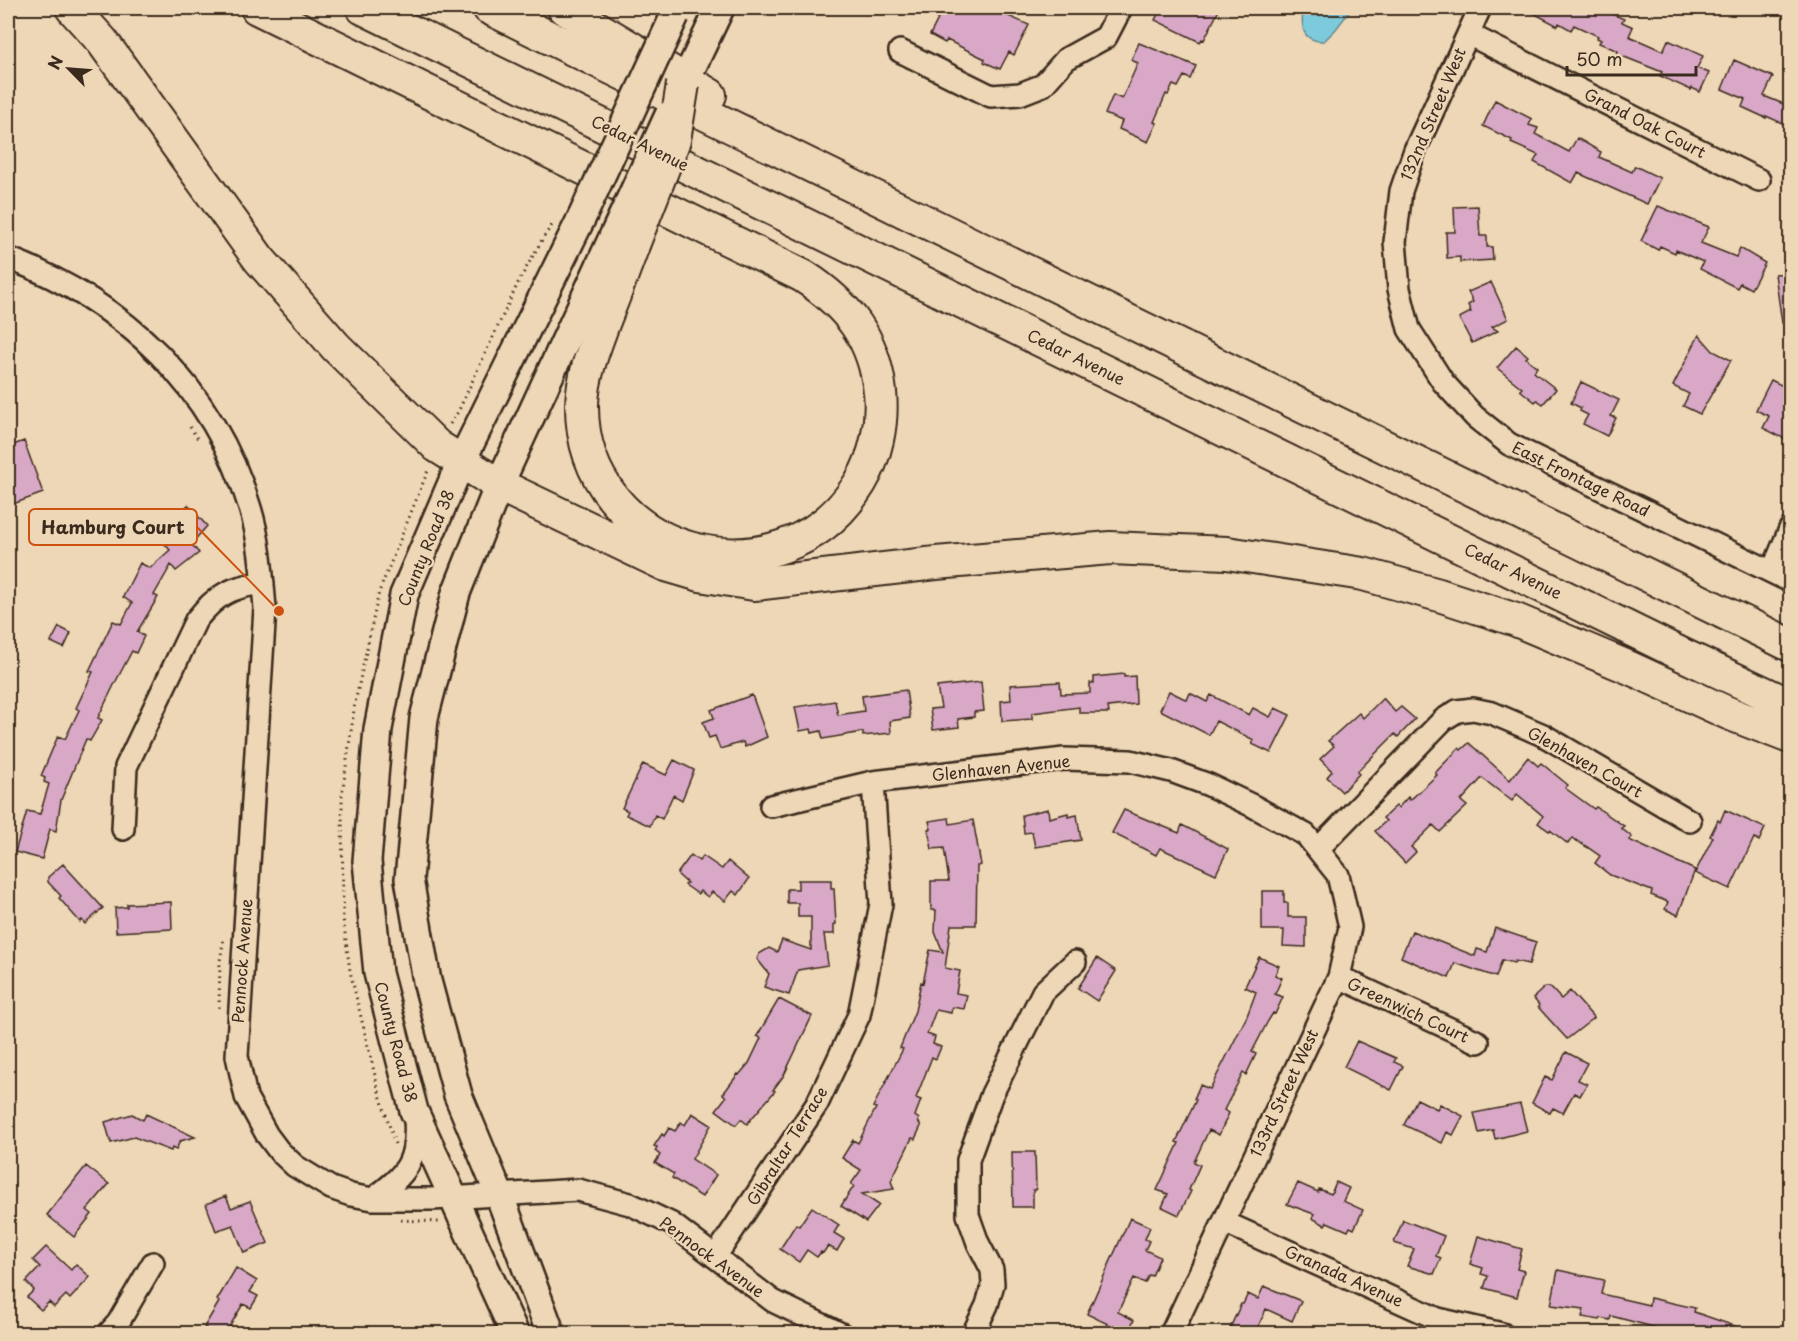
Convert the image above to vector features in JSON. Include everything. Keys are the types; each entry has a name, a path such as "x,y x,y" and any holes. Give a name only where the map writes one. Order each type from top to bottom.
{"highway":[{"path":"72,8 102,41 259,259 336,346 437,446 499,485 666,565 700,575 754,584 936,563 1110,548 1227,553 1363,574 1439,594 1516,620 1728,713 1791,737"},
{"path":"256,8 803,276 828,292 848,312 863,336 877,369 881,405 878,438 868,469 851,498 830,520 804,537 774,549 743,555 705,552 677,544 650,532 624,511 606,488 592,461 584,431 582,402 588,364 623,240 674,140 683,84"},
{"name":"Cedar Avenue","path":"363,8 1791,705"},
{"path":"489,8 1791,645"},
{"path":"564,8 911,215"}],"main road":[{"name":"County Road 38","path":"515,1334 414,1111 378,973 367,861 378,729 404,595 461,462 582,217 676,11"},
{"path":"683,84 714,19"},
{"path":"551,1334 499,1194 458,1095 427,981 409,879 424,718 456,593 499,485 623,240"}],"street":[{"path":"900,51 992,96 1020,94 1042,85 1066,59 1106,37 1121,8"},
{"name":"132nd Street West","path":"1409,329 1399,289 1395,242 1401,191 1416,150 1480,8"},
{"name":"Grand Oak Court","path":"1468,34 1759,180"},
{"name":"Pennock Avenue","path":"8,258 63,281 108,309 131,327 175,370 221,438 237,472 250,509 260,552 265,608 237,1056 249,1105 279,1151 295,1166 331,1188 373,1199 432,1199 578,1190 630,1204 672,1224 773,1301 841,1334"},
{"name":"East Frontage Road","path":"1409,329 1443,382 1475,417 1509,444 1781,577"},
{"path":"1781,577 1791,529"},
{"path":"123,828 126,767 196,620 208,605 223,593 245,585 263,583"},
{"name":"Glenhaven Court","path":"1318,849 1443,720 1457,711 1473,709 1492,713 1543,735 1690,821"},
{"name":"Glenhaven Avenue","path":"771,806 873,782 1064,759 1130,761 1171,771 1209,785 1306,835 1318,849"},
{"name":"Gibraltar Terrace","path":"715,1257 817,1104 859,1015 881,904 873,782"},
{"name":"133rd Street West","path":"1172,1334 1339,977 1350,927 1338,875 1318,849"},
{"path":"973,1334 987,1305 993,1284 992,1270 978,1244 968,1215 968,1160 992,1094 1043,992 1075,962"},
{"name":"Greenwich Court","path":"1339,977 1478,1042"},
{"path":"373,1199 402,1176 408,1166 417,1140 414,1111"},
{"name":"Granada Avenue","path":"1224,1222 1438,1319 1502,1334"},
{"path":"108,1334 118,1323 153,1263"}],"path":[{"path":"185,419 201,444"},
{"path":"219,1018 220,960 224,936"},
{"path":"392,1219 441,1222"}],"water":[{"path":"1303,8 1352,8 1324,41 1316,41 1304,32"}],"building":[{"path":"916,8 990,8 1029,25 1014,55 1009,52 1000,69 947,40 945,43 930,35 938,19"},
{"path":"1161,8 1220,8 1204,40 1200,42 1155,20"},
{"path":"1524,8 1590,8 1602,13 1603,10 1624,19 1622,22 1633,27 1629,36 1663,51 1668,40 1703,56 1697,68 1709,73 1700,92 1692,88 1691,90 1660,76 1662,72 1617,54 1618,51 1599,43 1601,40 1597,38 1598,36 1574,25 1571,30 1559,23 1558,26"},
{"path":"1139,43 1196,66 1190,79 1184,76 1178,87 1173,85 1168,95 1166,94 1148,142 1119,129 1122,121 1105,114 1113,95 1122,99 1138,63 1131,60"},
{"path":"1734,60 1773,77 1764,96 1791,107 1791,127 1742,107 1745,99 1722,89"},
{"path":"1495,100 1532,119 1529,125 1538,128 1535,134 1569,152 1577,138 1601,152 1599,157 1632,172 1635,166 1660,178 1647,204 1578,173 1572,183 1534,162 1538,155 1511,143 1512,140 1483,126"},
{"path":"1478,206 1480,236 1487,236 1487,247 1492,247 1493,260 1460,262 1460,257 1447,258 1446,232 1455,232 1454,207"},
{"path":"1658,206 1709,227 1701,243 1736,257 1740,248 1765,263 1751,289 1740,283 1737,288 1700,269 1703,262 1676,250 1675,253 1660,246 1658,250 1641,241"},
{"path":"1791,273 1791,322 1782,323 1775,274"},
{"path":"1491,282 1508,319 1492,327 1498,331 1472,343 1459,318 1471,312 1468,305 1473,302 1468,292"},
{"path":"1699,335 1713,351 1731,360 1700,414 1683,406 1689,394 1673,386"},
{"path":"1516,346 1537,367 1534,372 1556,389 1543,404 1537,400 1535,402 1497,368"},
{"path":"1771,380 1791,390 1791,433 1787,440 1763,428 1769,416 1756,410"},
{"path":"1581,382 1619,400 1611,416 1616,418 1607,436 1583,424 1588,415 1571,403"},
{"path":"24,441 43,493 13,504 8,489 8,447"},
{"path":"188,505 207,526 191,544 199,553 176,571 171,565 154,595 158,597 137,632 144,636 136,653 132,651 115,683 98,718 102,720 90,741 86,739 61,800 56,831 50,829 42,859 15,852 27,811 40,814 49,784 44,782 45,778 41,776 58,736 65,739 79,710 76,708 93,672 89,671 113,621 121,624 132,603 123,597 140,563 150,568 170,550 154,532"},
{"path":"59,627 71,633 64,648 51,642"},
{"path":"1124,674 1124,677 1135,676 1136,704 1108,707 1109,713 1079,713 1079,707 1032,713 1032,719 1002,721 1001,701 1011,700 1010,685 1060,682 1061,694 1090,693 1090,683 1094,683 1094,677"},
{"path":"981,682 984,711 974,712 974,717 958,719 959,727 933,730 930,709 941,708 937,687"},
{"path":"906,690 910,718 890,721 891,733 863,736 863,732 823,739 821,731 812,733 811,729 800,731 795,707 835,701 838,715 864,711 862,696"},
{"path":"1169,691 1187,700 1190,693 1207,702 1211,695 1249,715 1253,708 1270,717 1275,708 1290,715 1271,753 1252,744 1254,740 1216,721 1209,735 1160,710"},
{"path":"752,695 767,737 745,747 743,742 720,749 715,736 709,738 703,722 714,718 711,710"},
{"path":"1383,698 1395,712 1401,707 1415,719 1398,737 1395,734 1357,772 1359,774 1342,792 1327,777 1332,771 1320,759 1334,746 1328,741 1359,713 1363,718"},
{"path":"1469,743 1510,780 1528,757 1538,766 1541,763 1568,785 1565,788 1594,809 1596,807 1624,826 1621,828 1632,837 1629,840 1695,870 1678,915 1665,909 1668,902 1651,895 1652,891 1610,875 1595,863 1600,856 1587,847 1572,838 1568,844 1538,823 1543,816 1517,794 1512,801 1482,778 1461,801 1467,806 1440,832 1433,825 1411,847 1416,852 1405,863 1375,831 1386,821 1383,818 1396,806 1398,808 1408,797 1410,800 1437,775 1435,773 1459,748 1461,750"},
{"path":"674,760 694,770 682,800 673,795 662,819 655,815 650,826 626,815 628,811 622,808 643,764 666,775"},
{"path":"1048,809 1049,818 1068,813 1068,817 1077,815 1081,840 1035,847 1032,832 1024,833 1022,815"},
{"path":"1124,810 1179,833 1182,825 1228,849 1216,874 1160,848 1156,855 1112,833"},
{"path":"1725,810 1765,828 1759,841 1754,838 1730,889 1695,873 1713,837 1710,836"},
{"path":"949,818 950,824 973,820 981,865 977,866 976,925 951,925 945,968 960,971 956,993 967,995 964,1009 952,1007 951,1013 936,1010 927,1034 935,1037 933,1044 941,1047 936,1059 932,1057 916,1098 921,1100 915,1116 919,1119 921,1126 915,1139 912,1138 891,1181 894,1189 862,1194 879,1205 866,1222 841,1206 854,1186 851,1184 861,1170 842,1158 853,1140 858,1143 876,1108 873,1107 903,1049 900,1048 915,1011 930,950 943,952 935,932 936,910 931,910 931,881 949,881 944,848 932,849 928,829 931,829 929,821"},
{"path":"691,855 699,861 703,856 722,869 728,861 749,879 738,895 733,891 725,901 712,892 708,897 700,891 698,894 685,885 687,883 677,874"},
{"path":"63,864 103,908 85,924 82,920 80,922 48,882 48,877"},
{"path":"798,880 831,880 831,888 834,888 836,924 834,924 834,934 824,934 828,965 798,970 789,995 764,987 769,974 757,959 759,954 769,948 777,952 782,940 811,950 811,917 798,917 798,903 787,903 787,889 798,889"},
{"path":"1262,891 1284,891 1284,903 1288,903 1288,917 1306,917 1306,947 1283,946 1284,930 1262,930"},
{"path":"171,902 172,929 116,932 115,908 127,907 127,904"},
{"path":"1495,928 1536,942 1529,964 1502,960 1496,977 1455,963 1449,978 1401,957 1412,931 1475,956 1477,949 1487,952"},
{"path":"1259,957 1279,966 1275,975 1282,978 1275,994 1283,997 1252,1052 1256,1054 1246,1075 1243,1073 1224,1110 1229,1113 1219,1135 1209,1130 1194,1162 1200,1165 1179,1215 1162,1207 1168,1194 1157,1190 1179,1143 1176,1142 1196,1100 1194,1099 1200,1085 1210,1089 1247,1016 1256,992 1245,987"},
{"path":"1097,958 1116,971 1097,1001 1078,988"},
{"path":"1545,987 1550,987 1561,999 1570,991 1594,1018 1567,1039 1538,1007 1539,1005 1533,998"},
{"path":"779,999 812,1016 784,1075 773,1090 775,1091 747,1124 741,1119 736,1125 716,1110 726,1097 723,1094 749,1063 761,1038 757,1036"},
{"path":"1357,1041 1396,1058 1394,1062 1403,1066 1391,1090 1344,1067"},
{"path":"1566,1052 1587,1063 1578,1080 1587,1084 1580,1096 1574,1093 1563,1113 1553,1108 1550,1113 1532,1103 1545,1077 1552,1080"},
{"path":"1417,1099 1437,1109 1440,1104 1463,1116 1453,1135 1447,1132 1442,1143 1404,1125"},
{"path":"1520,1104 1527,1131 1495,1139 1493,1130 1479,1133 1474,1113"},
{"path":"692,1113 711,1125 692,1159 716,1175 702,1197 672,1178 674,1174 655,1163 660,1155 655,1151 657,1147 654,1146 662,1134 664,1136 669,1128 675,1131 681,1122 685,1125"},
{"path":"132,1114 143,1120 146,1114 195,1137 180,1141 176,1150 172,1148 171,1151 134,1137 111,1143 105,1122"},
{"path":"1012,1152 1035,1152 1036,1190 1033,1190 1033,1207 1013,1207"},
{"path":"86,1166 109,1184 87,1210 92,1214 74,1237 47,1215"},
{"path":"1336,1182 1349,1188 1343,1201 1363,1210 1354,1229 1350,1227 1348,1231 1327,1222 1325,1225 1312,1218 1314,1214 1287,1204 1298,1183 1318,1192 1319,1189 1331,1194"},
{"path":"226,1196 231,1208 250,1201 268,1243 244,1253 233,1225 216,1231 206,1204"},
{"path":"812,1207 839,1225 834,1233 844,1239 837,1251 828,1246 817,1257 807,1250 799,1262 780,1249 796,1224 799,1226"},
{"path":"1130,1218 1150,1227 1145,1239 1149,1241 1145,1250 1160,1257 1152,1276 1149,1275 1145,1283 1134,1278 1118,1312 1134,1320 1127,1334 1103,1334 1108,1324 1087,1314"},
{"path":"1403,1220 1444,1236 1436,1256 1441,1258 1434,1274 1407,1266 1414,1249 1394,1243"},
{"path":"1478,1236 1522,1249 1517,1269 1524,1271 1517,1297 1484,1288 1488,1276 1481,1274 1483,1268 1470,1264"},
{"path":"46,1247 71,1270 76,1264 90,1277 70,1299 66,1295 54,1307 49,1302 41,1310 27,1297 34,1290 26,1282 40,1267 33,1260"},
{"path":"236,1268 257,1281 250,1292 258,1296 251,1308 243,1304 225,1334 215,1334 204,1327"},
{"path":"1558,1270 1604,1280 1601,1294 1649,1305 1650,1298 1695,1308 1694,1312 1749,1331 1749,1334 1680,1334 1611,1316 1610,1320 1582,1317 1584,1309 1551,1305"},
{"path":"1264,1286 1301,1301 1292,1321 1266,1309 1255,1334 1241,1334 1230,1328 1248,1294 1258,1299"}],"place":[{"name":"Hamburg Court","path":"279,611"}]}
